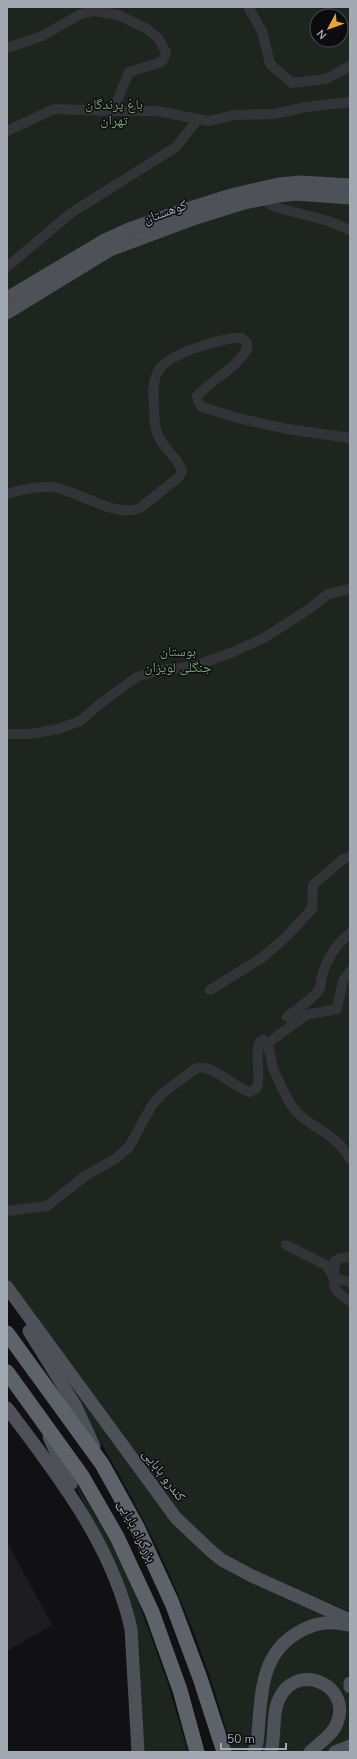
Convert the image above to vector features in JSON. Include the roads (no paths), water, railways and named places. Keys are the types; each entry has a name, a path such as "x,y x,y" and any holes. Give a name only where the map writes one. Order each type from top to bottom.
{"highway":[{"name":"بزرگراه بابایی","path":"7,1333 102,1464 137,1527 172,1603 200,1678 224,1752"},
{"name":"بزرگراه بابایی","path":"7,1372 82,1476 117,1537 152,1612 180,1690 197,1752"}],"main road":[{"name":"کوهستان","path":"7,298 103,241 129,229 190,208 231,195 279,184 301,182 350,185"},
{"name":"کوهستان","path":"7,313 110,250 196,218 262,199 296,194 350,198"},
{"path":"7,1289 32,1336 75,1405 102,1464"},
{"name":"کندرو بابایی","path":"7,1289 172,1512 201,1543 222,1560 252,1576 350,1620"},
{"path":"7,1408 68,1491 97,1542"},
{"path":"38,1413 127,1609 131,1629 138,1752"},
{"path":"254,1752 257,1743 264,1679 271,1658 288,1638 307,1627 331,1622 350,1626"},
{"path":"271,1752 276,1708 282,1694 294,1682 316,1680 329,1687 335,1693 339,1701 339,1716 337,1724 332,1731 310,1752"},
{"path":"335,1752 350,1746"}],"street":[{"path":"248,7 262,31 270,64 292,83 326,79 350,66"},
{"path":"7,48 42,36 80,14 94,11 118,15 147,29 159,39 166,53 162,62 129,72 113,111"},
{"path":"7,131 54,109 157,111 208,121 235,115 274,114 306,107 350,102"},
{"path":"7,267 71,213 176,147 198,119"},
{"path":"262,199 275,207 328,221 350,230"},
{"path":"7,494 18,491 58,488 121,511 133,511 140,508 178,478 182,471 180,464 161,441 157,433 153,401 154,379 158,371 171,359 233,338 242,338 247,343 247,350 239,360 212,381 197,396 198,402 202,407 238,418 280,427 350,438"},
{"path":"7,734 31,734 52,730 80,721 101,703 137,677 160,670 200,664 233,652 264,638 309,609 328,594 350,589"},
{"path":"210,990 247,968 286,937 312,909 313,885 342,860 350,856"},
{"path":"287,1017 318,992 328,959 335,946 350,933"},
{"path":"268,1044 306,1015 337,1009 343,981 350,971"},
{"path":"7,1211 47,1206 85,1176 115,1159 129,1146 152,1105 164,1092 184,1076 200,1067 207,1068 217,1073 243,1090 250,1092 257,1088 257,1052 259,1043 263,1040 268,1044 274,1072 291,1104 301,1116 332,1136 344,1148 350,1159"},
{"path":"286,1246 326,1265 334,1278 350,1282"},
{"path":"350,1257 340,1258 335,1261 333,1285 336,1292 350,1301"}],"park label":[{"name":"باغ پرندگان تهران","path":"114,112"},
{"name":"بوستان جنگلی لویزان","path":"178,660"}]}
